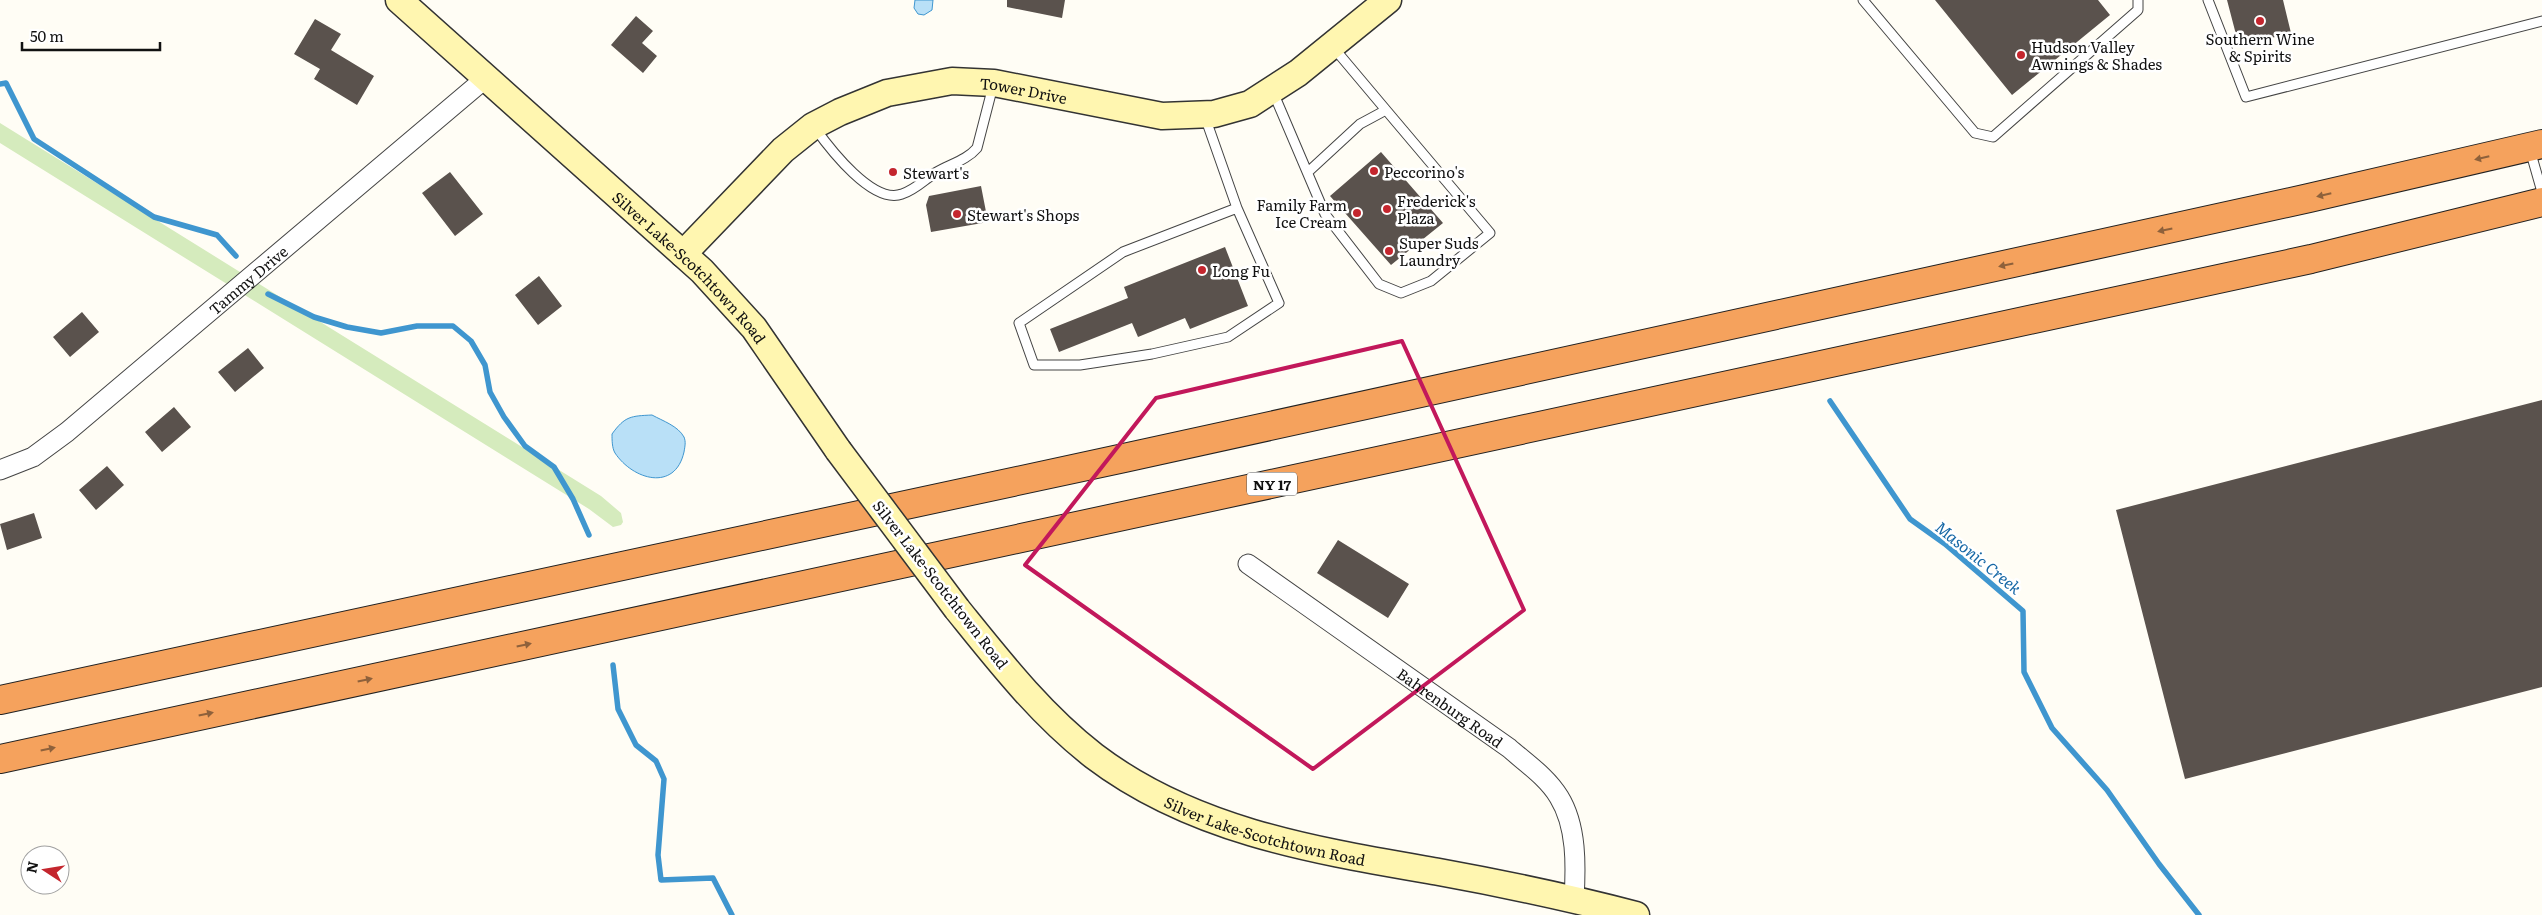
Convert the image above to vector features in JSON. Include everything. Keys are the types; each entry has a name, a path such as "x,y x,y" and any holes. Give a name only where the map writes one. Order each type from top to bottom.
{"highway":[{"path":"0,700 1144,454 2536,146"},
{"name":"NY 17","path":"0,759 2311,259 2542,202"}],"street":[{"name":"Silver Lake-Scotchtown Road","path":"399,0 702,271 754,328 838,450 957,609 1031,699 1063,731 1094,756 1158,798 1197,815 1263,837 1326,852 1574,899 1636,915"},
{"name":"Tower Drive","path":"683,254 783,150 813,126 840,112 887,93 952,81 994,83 1154,115 1214,114 1250,104 1272,90 1332,46 1388,0"},
{"name":"Tammy Drive","path":"0,470 33,457 61,437 486,77"},
{"name":"Bahrenburg Road","path":"1248,564 1380,655 1509,748 1546,780 1560,797 1568,816 1576,863 1574,899"}],"lane":[{"path":"1863,0 1974,133 1993,137 2138,10 2138,0"},
{"path":"2208,0 2246,97 2542,22"},
{"path":"1272,90 1326,214 1379,284 1401,293 1431,281 1490,233 1332,46"},
{"path":"813,126 831,150 864,182 887,196 901,195 934,174 970,156 978,148 994,83"},
{"path":"1308,172 1360,124 1386,110"},
{"path":"1204,115 1237,208 1279,303 1228,337 1152,354 1080,365 1034,365 1019,323 1123,252 1237,208"},
{"path":"2536,146 2542,192"}],"highlighted area":[{"path":"1402,341 1524,610 1313,769 1025,565 1156,398"}],"green space":[{"path":"0,123 601,496 621,513 623,522 621,525 613,527 589,509 0,143"}],"water":[{"path":"915,0 933,0 932,10 924,15 918,14 914,8"},
{"path":"652,415 678,430 685,441 684,452 679,465 672,473 663,477 653,478 632,470 623,462 615,453 612,434 629,418"}],"building":[{"path":"1007,0 1065,0 1062,18 1007,7"},
{"name":"Hudson Valley Awnings & Shades","path":"1935,0 2098,0 2110,15 2012,95"},
{"name":"Southern Wine & Spirits","path":"2227,0 2283,0 2291,33 2239,46"},
{"path":"636,16 653,31 642,43 657,56 643,73 611,45"},
{"path":"315,19 341,34 331,50 374,76 357,105 314,79 320,69 294,54"},
{"name":"Frederick's Plaza","path":"1381,152 1443,223 1391,265 1330,196"},
{"path":"450,172 483,214 455,236 422,193"},
{"name":"Stewart's Shops","path":"981,186 988,222 931,232 926,205 929,196"},
{"path":"1225,247 1248,306 1190,329 1185,318 1138,337 1132,323 1059,352 1050,329 1128,298 1124,287"},
{"path":"539,276 562,306 538,325 515,295"},
{"path":"82,312 99,332 70,357 53,337"},
{"path":"248,348 264,368 235,392 218,372"},
{"path":"2542,400 2542,687 2185,779 2116,510"},
{"path":"174,407 191,427 162,452 145,432"},
{"path":"107,466 124,485 96,510 79,490"},
{"path":"34,513 42,538 7,550 0,524"},
{"path":"1338,540 1409,584 1388,618 1317,573"}],"waterway":[{"path":"0,84 6,83 34,139 154,217 217,235 236,256"},
{"path":"268,294 314,317 347,327 381,333 417,326 453,326 471,341 485,365 490,392 504,417 525,446 554,467 573,499 589,535"},
{"name":"Masonic Creek","path":"1830,401 1910,519 1945,544 2023,611 2024,672 2052,728 2107,790 2159,864 2199,915"},
{"path":"613,665 618,709 636,745 656,761 664,779 658,855 661,880 713,878 732,915"}],"place":[{"name":"Southern Wine & Spirits","path":"2260,21"},
{"name":"Hudson Valley Awnings & Shades","path":"2021,55"},
{"name":"Peccorino's","path":"1374,171"},
{"name":"Stewart's","path":"893,172"},
{"name":"Frederick's Plaza","path":"1387,209"},
{"name":"Family Farm Ice Cream","path":"1357,213"},
{"name":"Stewart's Shops","path":"957,214"},
{"name":"Super Suds Laundry","path":"1389,251"},
{"name":"Long Fu","path":"1202,270"}]}
